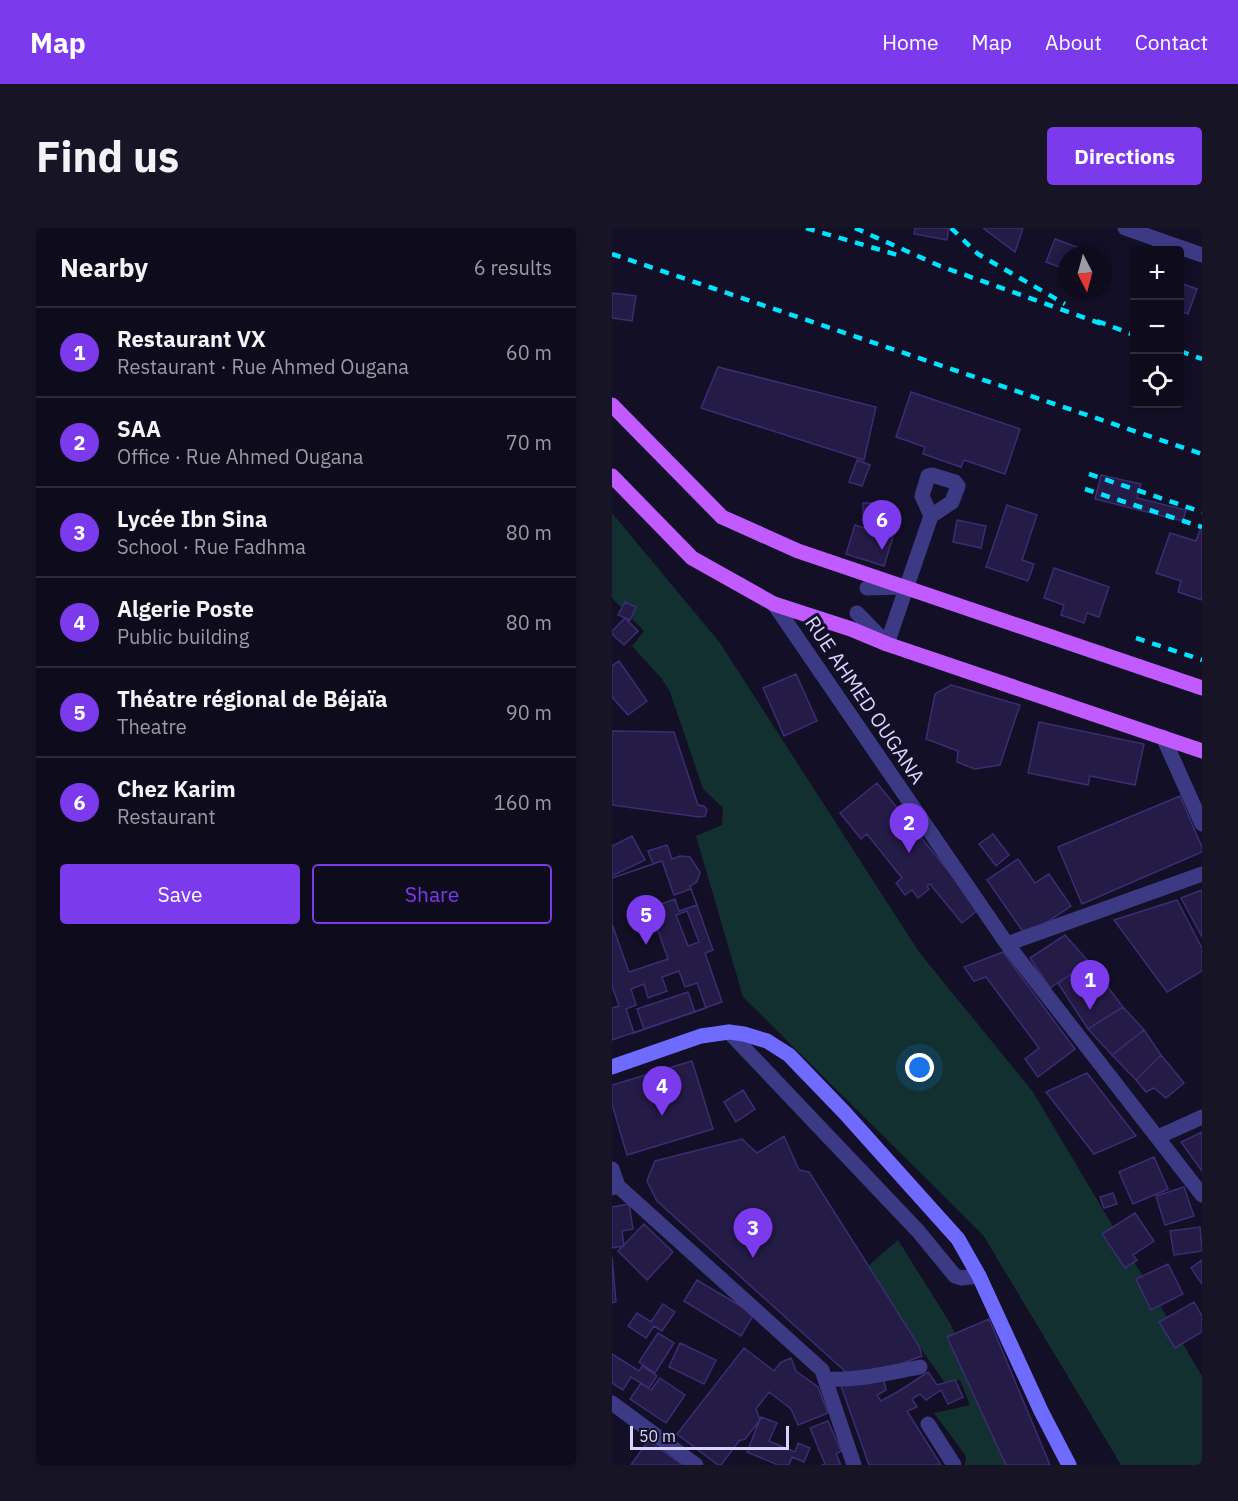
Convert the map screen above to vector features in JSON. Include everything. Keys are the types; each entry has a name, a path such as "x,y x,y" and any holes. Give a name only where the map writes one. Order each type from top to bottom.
{"main road":[{"path":"612,405 722,517 798,551 882,581 906,587 1202,688"},
{"path":"612,476 692,558 774,604 1202,750"},
{"path":"612,1067 701,1036 729,1032 756,1036 789,1055 844,1112 958,1239 979,1276 1041,1411 1069,1465"}],"street":[{"path":"1125,228 1202,255"},
{"path":"857,613 887,644 932,516"},
{"path":"867,588 906,587"},
{"name":"RUE AHMED OUGANA","path":"774,604 1007,944 1202,1195"},
{"path":"1163,737 1202,824"},
{"path":"1007,944 1202,874"},
{"path":"729,1032 918,1231 955,1276 962,1278 979,1276"},
{"path":"1158,1137 1202,1117"},
{"path":"612,1169 615,1187 822,1370 855,1465"},
{"path":"825,1379 854,1380 920,1367"},
{"path":"612,1403 696,1465"},
{"path":"928,1424 954,1465"}],"green space":[{"path":"612,513 720,643 919,952 1033,1092 1202,1376 1202,1465 1121,1465 983,1235 743,997 696,836 722,825 723,808 703,789 670,692 662,679 632,646 644,631 612,598"},
{"path":"898,1240 950,1323 1014,1465 965,1465 966,1456 934,1413 970,1405 960,1380 945,1383 868,1266"}],"building":[{"path":"915,228 949,228 947,240 914,234"},
{"path":"983,228 1023,228 1015,252"},
{"path":"1055,239 1074,246 1058,246 1058,267 1046,262"},
{"path":"1184,284 1197,289 1188,314 1184,312"},
{"path":"612,293 636,296 632,321 612,318"},
{"path":"718,367 876,407 864,460 701,408"},
{"path":"911,392 1020,429 1005,474 964,460 961,467 923,454 925,447 896,437"},
{"path":"857,460 870,465 862,486 849,482"},
{"path":"1101,475 1141,484 1137,498 1186,510 1183,521 1095,499"},
{"path":"863,503 876,503 876,515 863,515"},
{"path":"1007,505 1037,515 1022,560 1034,564 1028,581 986,567"},
{"path":"957,520 986,526 981,548 953,542"},
{"path":"855,525 893,537 884,566 846,554"},
{"path":"1202,530 1202,600 1178,592 1181,581 1156,573 1170,533 1196,541"},
{"path":"1054,568 1109,587 1099,617 1087,613 1084,623 1061,615 1064,605 1044,598"},
{"path":"625,602 636,607 630,620 618,615"},
{"path":"625,618 638,631 624,645 612,634 612,631"},
{"path":"619,661 647,701 628,715 612,697 612,666"},
{"path":"796,674 817,721 784,736 763,688"},
{"path":"951,685 1020,705 1000,765 975,769 957,762 958,751 926,739 935,694"},
{"path":"1039,722 1144,744 1135,785 1090,776 1088,785 1028,773"},
{"path":"612,731 674,732 698,805 704,806 707,810 705,816 612,805"},
{"path":"877,783 979,909 962,923 930,884 927,886 929,889 918,898 912,890 905,895 896,883 902,878 867,834 861,839 840,813"},
{"path":"1180,796 1202,847 1202,852 1082,904 1058,847"},
{"path":"993,834 1009,855 996,866 979,844"},
{"path":"632,836 645,860 612,876 612,846"},
{"path":"667,845 672,859 680,856 690,857 700,872 697,882 690,886 713,950 705,953 722,1002 612,1040 612,1008 619,1006 612,986 612,878 653,864 648,851","holes":["687,911 699,942 688,946 676,915"]},
{"path":"1018,859 1035,883 1049,874 1071,906 1026,936 987,880"},
{"path":"662,861 674,895 691,889 697,905 679,911 675,899 650,908 668,959 629,972 612,924 612,878"},
{"path":"1202,890 1202,937 1181,898"},
{"path":"1177,900 1202,948 1202,971 1167,992 1114,920"},
{"path":"1065,935 1089,962 1050,988 1030,958"},
{"path":"1003,952 1075,1049 1038,1077 1025,1059 1039,1048 986,977 974,981 964,967"},
{"path":"1089,962 1123,1007 1088,1029 1058,983"},
{"path":"679,971 685,987 697,983 706,1008 634,1033 626,1009 636,1005 631,989 644,984 648,998 667,991 662,977"},
{"path":"688,992 695,1012 644,1029 637,1009"},
{"path":"1123,1007 1144,1030 1112,1055 1088,1029"},
{"path":"1144,1030 1161,1055 1136,1080 1112,1055"},
{"path":"1161,1055 1184,1083 1166,1098 1154,1088 1146,1092 1136,1080"},
{"path":"692,1061 713,1129 627,1155 612,1104 612,1085"},
{"path":"1087,1073 1136,1136 1094,1154 1046,1092"},
{"path":"743,1090 755,1109 736,1122 724,1102"},
{"path":"1202,1132 1202,1171 1181,1142"},
{"path":"784,1136 799,1170 809,1172 919,1346 922,1356 892,1367 848,1374 657,1201 647,1181 655,1161 742,1139 757,1153"},
{"path":"1154,1157 1168,1189 1133,1204 1119,1172"},
{"path":"1184,1187 1194,1216 1165,1225 1156,1196"},
{"path":"1113,1193 1117,1204 1104,1208 1100,1197"},
{"path":"629,1204 633,1229 622,1231 624,1246 612,1248 612,1207"},
{"path":"1135,1213 1154,1241 1133,1255 1137,1260 1125,1268 1102,1234"},
{"path":"644,1224 673,1252 647,1280 618,1251"},
{"path":"1200,1227 1202,1251 1174,1255 1170,1231"},
{"path":"612,1257 616,1302 612,1303"},
{"path":"1202,1260 1202,1284 1191,1268"},
{"path":"1168,1264 1183,1294 1151,1310 1136,1279"},
{"path":"697,1280 754,1314 741,1336 684,1301"},
{"path":"1194,1302 1202,1316 1202,1332 1175,1348 1159,1322"},
{"path":"663,1304 675,1312 662,1331 654,1326 646,1338 628,1326 637,1313 651,1322"},
{"path":"989,1319 1050,1465 1006,1465 947,1337"},
{"path":"658,1333 674,1343 655,1373 639,1362"},
{"path":"680,1343 716,1360 704,1384 669,1367"},
{"path":"744,1348 774,1371 781,1362 791,1358 796,1371 818,1387 828,1413 798,1425 791,1409 769,1392 756,1409 760,1420 745,1439 739,1441 721,1465 718,1465 677,1434"},
{"path":"612,1354 639,1371 642,1366 657,1376 649,1388 631,1377 623,1390 612,1383"},
{"path":"928,1372 937,1385 955,1380 963,1397 948,1404 941,1390 926,1400 920,1394 912,1399 917,1407 907,1411 941,1465 869,1465 841,1386 883,1376 886,1390 877,1395 881,1401"},
{"path":"660,1378 685,1395 666,1423 630,1399 641,1383 651,1390"},
{"path":"761,1417 777,1423 769,1441 795,1452 798,1443 810,1448 804,1462 792,1457 789,1465 778,1465 747,1452"},
{"path":"828,1421 841,1451 836,1454 841,1465 822,1465 825,1464 810,1428"},
{"path":"648,1441 683,1465 631,1465"}],"railway":[{"path":"806,228 901,256"},
{"path":"855,228 940,266 1102,324"},
{"path":"951,228 978,254 1065,304"},
{"path":"612,254 1202,454"},
{"path":"1097,321 1130,333"},
{"path":"1184,352 1202,359"},
{"path":"1089,474 1202,512"},
{"path":"1085,489 1202,527"},
{"path":"1136,638 1202,660"}],"place":[{"name":"Chez Karim","path":"882,550"},
{"name":"SAA","path":"909,853"},
{"name":"Théatre régional de Béjaïa","path":"646,945"},
{"name":"Restaurant VX","path":"1090,1010"},
{"name":"Algerie Poste","path":"662,1116"},
{"name":"Lycée Ibn Sina","path":"753,1258"}]}
